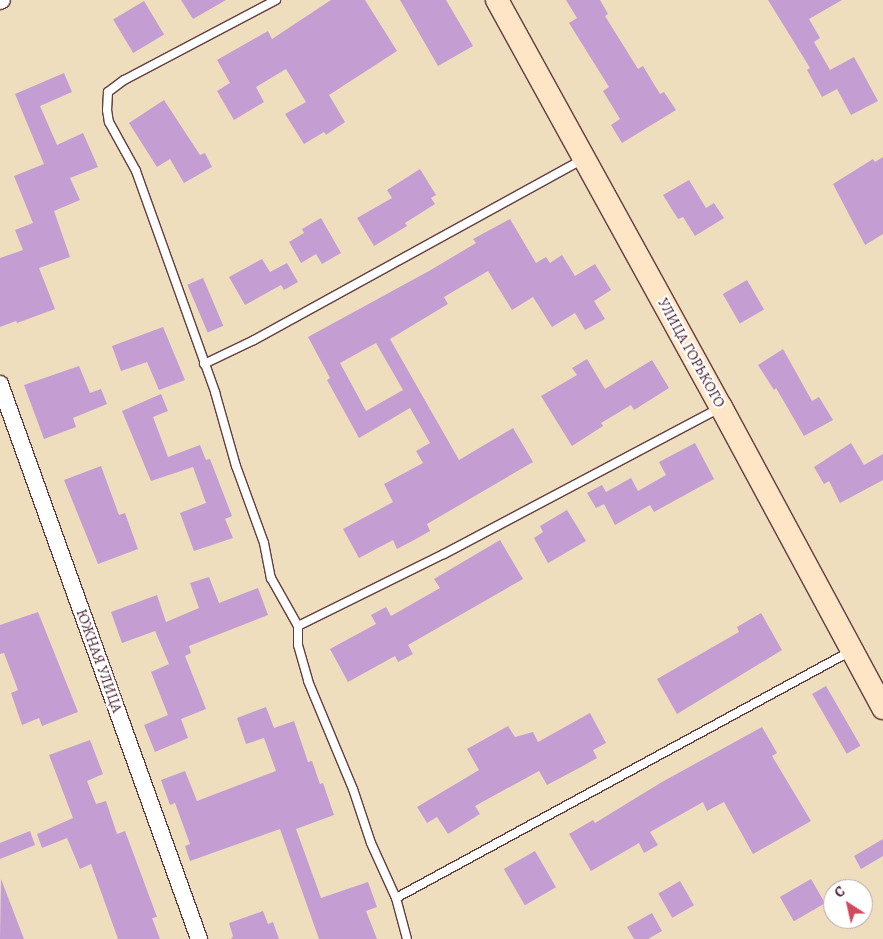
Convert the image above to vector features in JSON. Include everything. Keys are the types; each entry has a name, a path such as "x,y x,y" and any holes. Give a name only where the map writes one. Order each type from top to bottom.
{"street":[{"name":"УЛИЦА ГОРЬКОГО","path":"497,0 721,407 851,652 883,708"},
{"name":"ЮЖНАЯ УЛИЦА","path":"0,384 199,939"}],"lane":[{"path":"276,0 124,80 108,92 107,110 109,122 136,171 215,392 236,466 264,543 271,578 298,626 298,645 308,680 352,789 371,843 396,898 407,939"},
{"path":"204,364 254,340 584,158"},
{"path":"298,626 452,550 721,407"},
{"path":"396,898 851,652"}],"building":[{"path":"181,0 226,0 193,19"},
{"path":"331,0 365,0 397,51 329,95 345,122 326,135 324,132 304,144 285,114 306,102 286,69 256,87 264,102 234,120 217,91 230,83 217,60 268,31 272,39"},
{"path":"400,0 446,0 473,46 438,66"},
{"path":"566,0 600,0 608,14 605,16 638,69 643,66 660,94 664,92 676,110 622,143 611,125 620,119 603,91 609,87 569,23 577,18"},
{"path":"768,0 842,0 809,19 820,38 814,42 830,70 854,57 878,101 851,115 837,89 822,97 807,70 810,68"},
{"path":"144,1 164,34 133,53 113,20"},
{"path":"64,73 72,92 40,106 57,145 83,133 98,167 70,178 80,200 54,211 70,257 39,268 55,309 0,327 0,258 23,250 15,230 33,223 14,176 44,164 15,94"},
{"path":"164,100 200,155 205,153 212,167 184,183 170,159 157,167 129,123"},
{"path":"883,157 883,234 865,245 833,184 873,159 875,162"},
{"path":"420,169 436,195 431,198 435,204 405,223 407,226 374,246 357,218 392,198 387,190"},
{"path":"689,180 706,208 714,203 724,218 695,236 683,217 678,219 663,195"},
{"path":"321,218 341,253 322,264 316,254 301,263 289,242 304,233 302,229"},
{"path":"510,219 536,263 546,257 550,263 562,255 575,276 595,264 611,290 594,301 605,319 585,330 575,313 552,327 533,297 512,310 488,271 444,297 448,304 390,339 459,460 513,428 533,462 427,524 430,531 414,540 397,549 393,540 359,558 343,529 393,502 384,484 423,463 416,451 430,443 410,408 359,438 327,380 330,378 308,337 429,271 476,243 473,239","holes":["376,343 403,390 366,411 340,363"]},
{"path":"262,259 270,272 287,263 298,282 284,290 281,285 245,305 229,277"},
{"path":"203,278 223,326 208,333 187,285"},
{"path":"747,280 764,309 740,323 723,294"},
{"path":"163,327 185,380 159,390 147,362 121,371 112,346"},
{"path":"783,349 812,401 819,397 833,420 804,436 776,388 774,390 758,365"},
{"path":"587,359 605,389 652,360 669,388 634,410 631,405 601,423 603,426 572,446 541,396 577,375 572,368"},
{"path":"79,366 90,393 101,389 107,404 73,418 76,427 44,439 24,385"},
{"path":"161,394 168,411 153,417 168,457 200,445 206,460 210,459 232,516 225,519 233,538 194,551 180,513 206,503 193,467 151,481 122,411"},
{"path":"695,443 714,479 654,512 650,505 615,525 604,504 596,508 587,493 602,485 606,492 631,478 638,491 666,475 659,462"},
{"path":"851,443 864,465 883,454 883,480 840,503 829,481 824,484 814,467"},
{"path":"101,466 119,515 125,513 138,549 98,564 64,480"},
{"path":"567,510 586,541 548,563 534,538 543,532 540,526"},
{"path":"500,540 523,579 408,645 413,654 398,662 395,656 348,682 330,649 376,624 371,615 386,607 391,616 440,588 434,579"},
{"path":"209,577 219,603 258,588 268,615 189,646 191,653 185,656 206,709 181,719 188,738 155,752 144,725 168,715 151,672 169,664 155,631 122,643 111,612 157,595 166,622 199,608 190,583"},
{"path":"38,612 78,712 42,726 39,718 22,725 11,693 18,690 4,653 0,654 0,625"},
{"path":"761,613 782,650 677,714 657,679 739,632 737,627"},
{"path":"826,686 860,746 847,754 812,694"},
{"path":"266,707 274,728 294,721 308,762 312,761 320,784 323,783 334,815 296,829 321,898 368,882 377,907 366,911 377,939 319,939 280,829 190,861 185,846 190,844 175,803 170,805 161,780 185,771 197,801 276,771 264,738 246,744 237,718"},
{"path":"590,713 606,743 593,750 597,758 581,767 547,785 539,771 475,806 480,814 448,834 437,817 427,823 417,807 479,770 467,749 508,726 515,737 533,732 538,742"},
{"path":"762,727 777,753 772,756 811,821 753,854 724,802 707,811 703,802 650,832 658,845 644,853 639,843 591,871 569,834 593,820 595,823 662,782"},
{"path":"90,740 103,774 87,781 96,804 106,801 117,834 125,831 157,917 152,918 160,939 118,939 91,864 80,869 67,838 42,848 37,834 73,818 49,755"},
{"path":"30,831 35,845 0,859 0,843"},
{"path":"883,839 883,856 861,869 854,856"},
{"path":"535,851 556,887 525,905 504,869"},
{"path":"1,879 24,939 0,939"},
{"path":"811,879 823,900 823,904 794,921 780,897"},
{"path":"680,881 694,905 672,918 658,894"},
{"path":"263,911 268,924 273,922 279,939 231,939 233,936 229,923"},
{"path":"652,913 662,931 648,939 634,939 627,927"}]}
